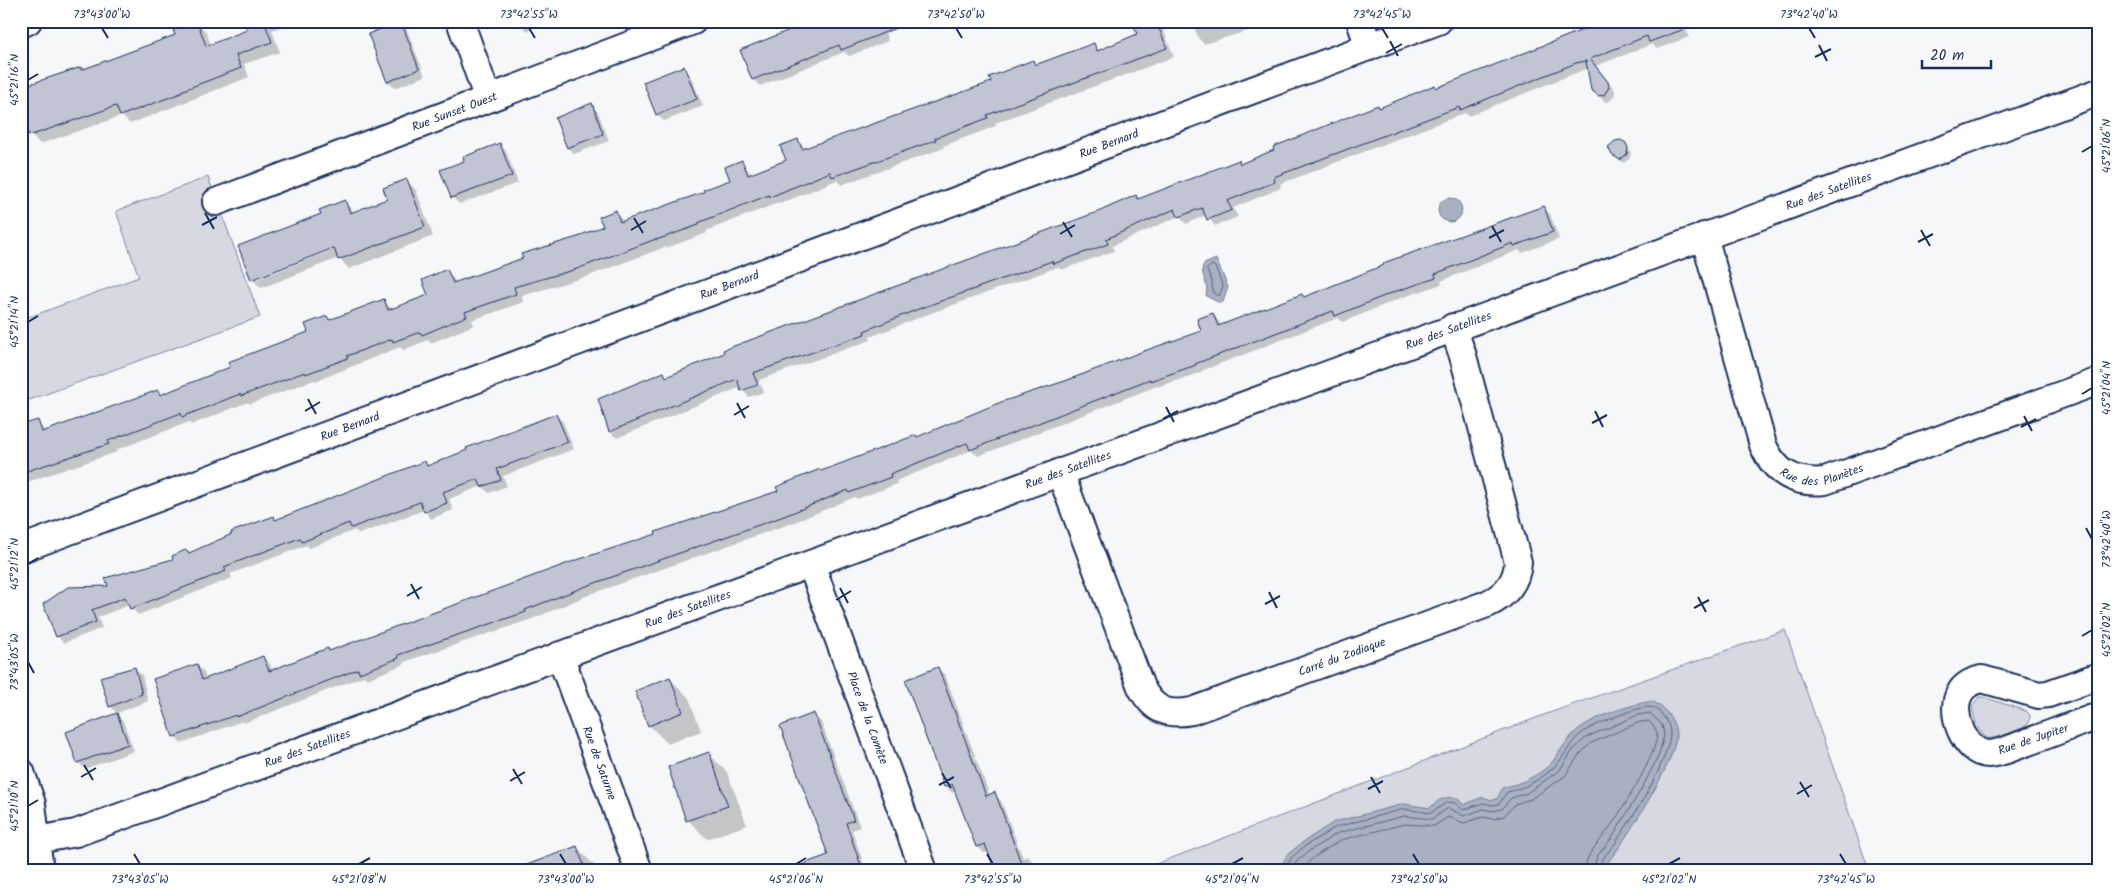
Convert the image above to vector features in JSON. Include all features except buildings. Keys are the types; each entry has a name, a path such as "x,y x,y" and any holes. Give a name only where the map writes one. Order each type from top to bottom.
{"street":[{"path":"21,24 28,21"},
{"path":"460,21 488,99"},
{"name":"Rue Sunset Ouest","path":"216,202 693,21"},
{"path":"1360,21 1369,47"},
{"name":"Rue Bernard","path":"21,550 1438,21"},
{"name":"Rue des Satellites","path":"37,840 76,833 1453,327 2099,92"},
{"name":"Rue des Planètes","path":"1704,236 1764,445 1774,465 1791,478 1812,482 1824,481 2099,381"},
{"name":"Carré du Zodiaque","path":"1060,472 1141,687 1151,702 1166,712 1175,713 1192,710 1487,604 1501,596 1511,585 1518,562 1463,356 1453,327"},
{"name":"Place de la Comète","path":"811,564 924,871"},
{"name":"Rue de Saturne","path":"560,655 639,871"},
{"name":"Rue de Jupiter","path":"2090,680 2048,694 2039,695 1993,681 1982,679 1974,681 1959,694 1956,714 1966,740 1971,746 1987,754 2096,725"},
{"path":"2090,680 2096,725"},
{"path":"21,772 32,804 40,871"}],"shaded area":[{"path":"208,177 260,317 21,403 21,320 139,277 116,211"},
{"path":"1785,630 1869,870 1138,871 1549,713"},
{"path":"1979,697 2026,711 2030,715 2029,723 2013,732 1995,738 1987,738 1981,733 1972,706"}],"water":[{"path":"1450,198 1459,201 1462,210 1459,219 1450,222 1441,219 1438,210 1441,201"},
{"path":"1216,259 1228,287 1223,302 1220,303 1206,296 1207,287 1202,271 1204,264"},
{"path":"1652,701 1665,710 1671,718 1676,733 1675,744 1663,773 1646,805 1603,871 1278,871 1288,854 1334,822 1404,804 1430,808 1439,800 1449,797 1458,798 1463,805 1483,797 1492,800 1497,799 1503,787 1530,778 1548,766 1572,735 1587,723 1615,711"}]}
